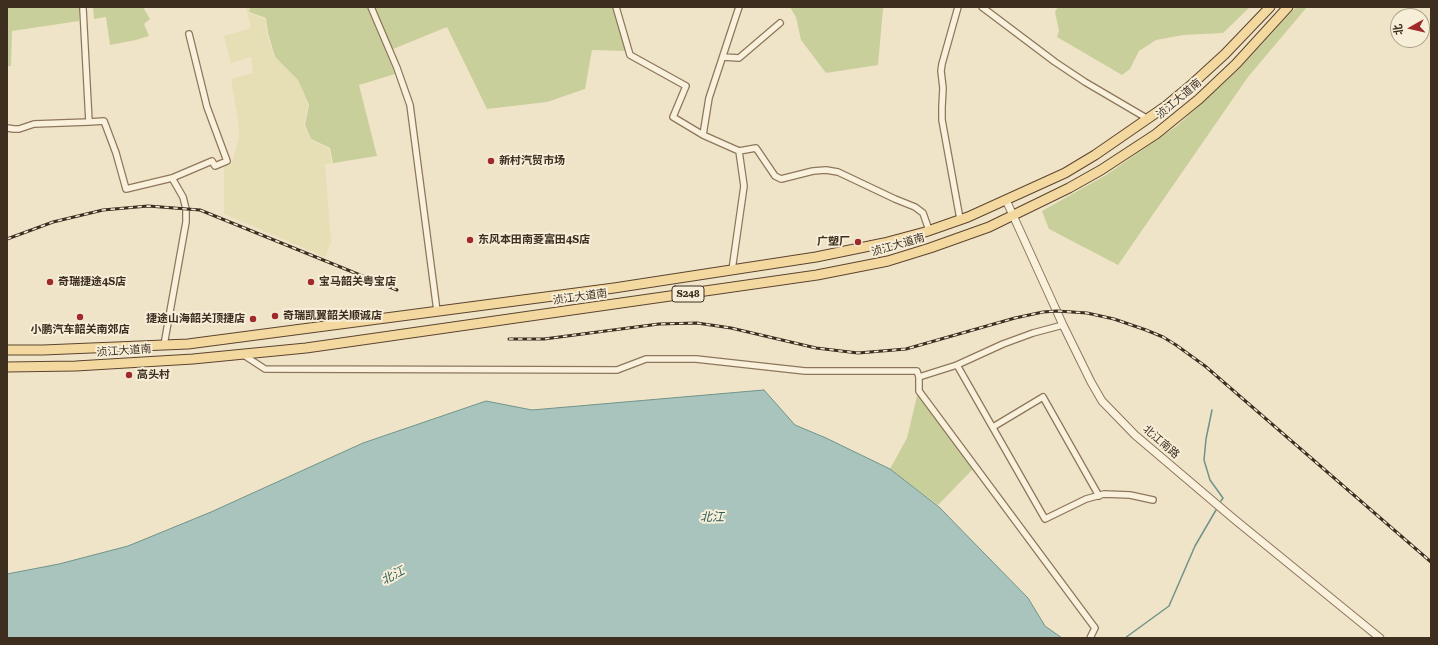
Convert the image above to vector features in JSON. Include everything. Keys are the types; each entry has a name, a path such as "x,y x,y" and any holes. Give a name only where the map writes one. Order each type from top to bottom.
{"main road":[{"name":"浈江大道南","path":"7,350 188,344 606,289 866,248 929,230 1006,200 1065,173 1109,147 1190,86 1225,54 1270,7"},
{"name":"浈江大道南","path":"7,367 76,366 193,359 306,348 845,270 888,262 989,227 1085,180 1156,134 1199,99 1236,64 1288,7"},
{"path":"437,311 439,329"},
{"path":"239,337 242,354"}],"street":[{"path":"371,7 397,68 410,105 437,311"},
{"path":"616,7 630,55 686,86 673,117 703,135 739,151 756,148 775,176 781,179 818,170 838,172 915,207 923,213 929,230"},
{"path":"958,7 941,71 943,88 942,120 960,219"},
{"path":"982,7 1084,82 1148,119"},
{"path":"703,135 709,98 741,8"},
{"path":"83,9 89,122"},
{"path":"723,57 740,58 780,23"},
{"path":"7,128 14,129 34,124 104,121 116,153 126,189 172,178 212,161 215,166 228,161 207,107 189,34"},
{"path":"732,270 744,186 739,151"},
{"path":"164,345 186,222 186,209 183,197 172,178"},
{"name":"北江南路","path":"1006,200 1063,325 1102,401 1126,426 1234,519 1380,638"},
{"path":"919,377 957,366 1003,344 1033,333 1063,325"},
{"path":"242,354 265,369 617,370 638,361 696,359 805,371 917,372 919,377 919,391 1095,628 1090,638"},
{"path":"957,366 1045,519 1086,499 1104,494 1130,495 1152,500"},
{"path":"993,427 1043,397 1099,496"}],"shaded area":[{"path":"246,7 249,7 249,13 266,19 267,34 274,57 298,80 308,105 304,125 311,140 329,149 332,163 325,164 331,242 325,257 224,214 224,167 232,163 239,136 231,79 253,73 251,57 231,63 224,36 251,28"}],"green space":[{"path":"7,7 79,7 79,21 12,31 11,66 7,66"},
{"path":"93,7 143,7 150,19 144,24 149,36 110,45 106,17 94,19"},
{"path":"250,7 367,7 395,74 359,85 377,156 333,163 330,148 311,139 305,125 309,105 298,80 275,57 268,33 266,18 249,12"},
{"path":"373,7 614,7 626,51 592,50 585,89 547,102 487,109 447,27 393,49"},
{"path":"790,7 885,7 883,9 878,65 826,73 801,40 796,17"},
{"path":"1058,7 1250,7 1223,33 1183,35 1156,40 1139,51 1130,69 1122,75 1057,37 1059,31 1055,12"},
{"path":"1296,7 1307,7 1248,77 1118,265 1049,229 1042,211 1106,175 1178,125 1239,69"},
{"path":"918,392 973,469 938,505 890,469 907,438"}],"water":[{"name":"北江","path":"764,390 795,425 826,438 890,469 939,507 1028,598 1045,626 1062,638 7,638 7,574 59,564 128,546 211,512 363,443 486,401 532,410"}],"waterway":[{"path":"1212,410 1206,439 1204,460 1210,480 1223,498 1221,501"},
{"path":"1125,638 1169,606 1195,546 1216,510"}],"railway":[{"path":"7,239 53,222 103,210 148,206 200,210 397,290"},
{"path":"509,339 544,339 659,324 697,323 731,328 816,348 858,353 906,349 1015,318 1043,312 1057,311 1087,313 1114,319 1163,337 1205,366 1431,562"}],"place":[{"name":"新村汽贸市场","path":"491,161"},
{"name":"东风本田南菱富田4S店","path":"470,240"},
{"name":"广塑厂","path":"858,242"},
{"name":"奇瑞捷途4S店","path":"50,282"},
{"name":"宝马韶关粤宝店","path":"311,282"},
{"name":"奇瑞凯翼韶关顺诚店","path":"275,316"},
{"name":"小鹏汽车韶关南郊店","path":"80,317"},
{"name":"捷途山海韶关顶捷店","path":"253,319"},
{"name":"高头村","path":"129,375"}]}
